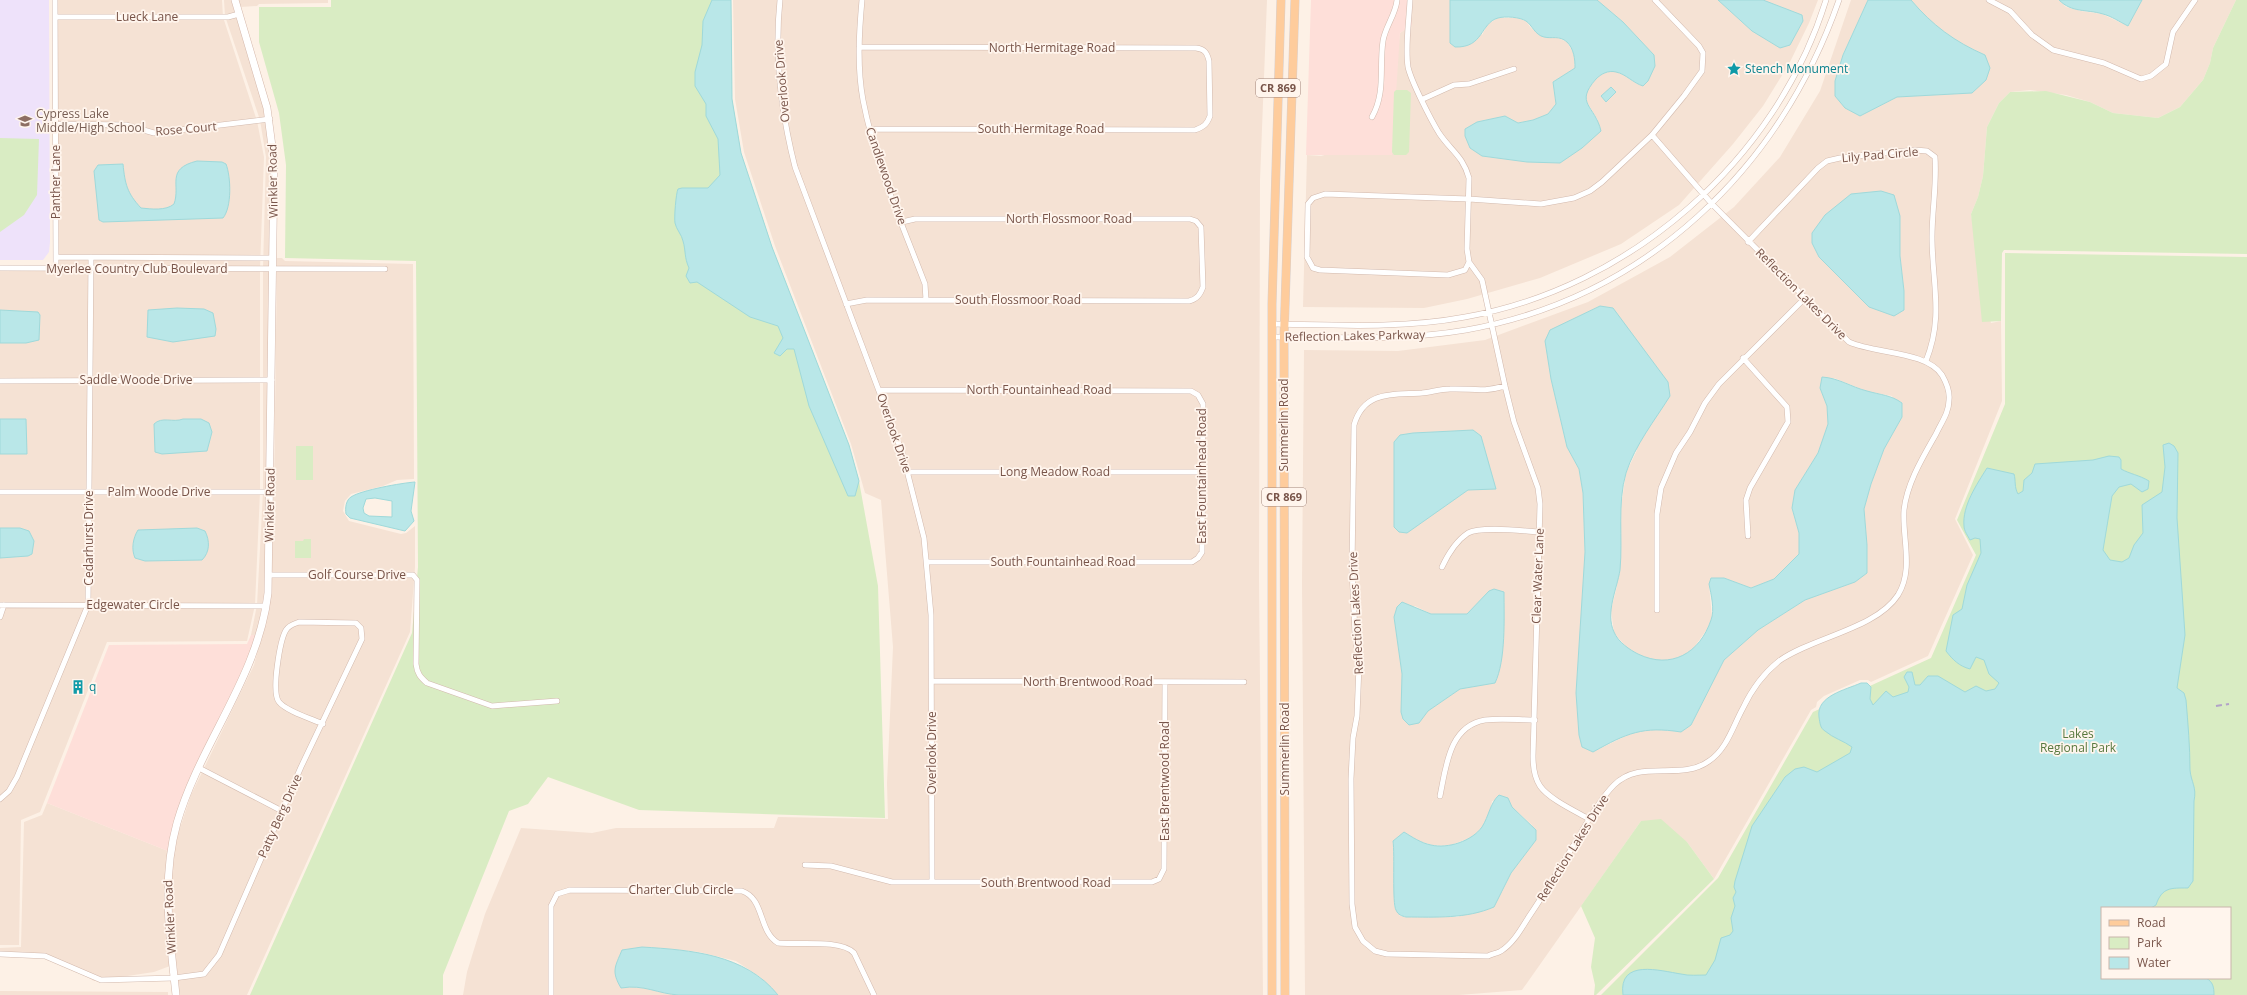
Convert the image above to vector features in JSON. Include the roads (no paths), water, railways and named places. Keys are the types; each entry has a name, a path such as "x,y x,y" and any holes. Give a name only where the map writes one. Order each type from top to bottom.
{"main road":[{"name":"Summerlin Road","path":"1272,995 1272,324 1281,0"},
{"name":"Summerlin Road","path":"1285,995 1284,324 1295,0"}],"street":[{"name":"Panther Lane","path":"55,0 56,268"},
{"name":"Winkler Road","path":"176,995 167,901 169,861 177,823 199,768 248,669 260,637 266,606 269,575 274,162 270,119 235,0"},
{"name":"Overlook Drive","path":"780,0 778,69 788,138 804,194 879,390 908,472 918,509 927,562 931,615 932,882"},
{"name":"Candlewood Drive","path":"862,0 859,47 863,99 869,128 878,159 925,284 926,300"},
{"path":"1372,117 1380,99 1383,41 1397,0"},
{"path":"1410,0 1408,67 1411,77 1439,134 1464,162 1469,178 1469,199 1467,250 1469,262 1465,270 1448,275 1320,270 1309,263 1307,257 1308,204 1319,195 1469,199 1542,204 1574,198 1602,182 1652,135 1684,96 1702,70 1703,53 1694,37 1655,0"},
{"name":"Reflection Lakes Parkway","path":"1272,324 1414,324 1489,312 1538,297 1598,271 1659,232 1703,196 1738,158 1781,99 1802,60 1826,0"},
{"name":"Reflection Lakes Parkway","path":"1272,337 1414,336 1491,325 1547,307 1612,277 1667,242 1712,204 1758,153 1789,110 1820,51 1839,0"},
{"path":"1989,0 2010,11 2032,35 2053,50 2098,61 2141,79 2152,76 2166,64 2173,32 2195,0"},
{"name":"Lueck Lane","path":"55,17 228,17 239,14"},
{"name":"North Hermitage Road","path":"859,47 1202,49 1207,54 1210,88 1208,120"},
{"path":"1423,99 1454,85 1469,84 1514,69"},
{"name":"Rose Court","path":"55,124 126,125 154,133 270,119"},
{"name":"South Hermitage Road","path":"869,128 1195,130 1202,128 1208,120"},
{"name":"Reflection Lakes Drive","path":"1505,386 1485,391 1451,389 1382,395 1364,407 1357,416 1354,426 1352,569 1355,633 1359,665 1357,716 1353,738 1351,779 1352,904 1355,927 1363,941 1375,950 1386,954 1488,956 1501,951 1514,938 1546,891 1589,819 1608,792 1622,777 1648,770 1683,771 1710,761 1728,740 1752,690 1779,662 1882,612 1897,596 1907,569 1903,521 1905,501 1911,484 1946,414 1950,400 1947,385 1941,373 1926,360 1862,348 1849,342 1703,196 1652,135"},
{"name":"Lily Pad Circle","path":"1748,242 1818,168 1827,161 1884,153 1928,152 1936,157 1932,236 1938,310 1937,328 1926,360"},
{"name":"North Flossmoor Road","path":"902,222 915,219 1190,219 1201,227 1203,259 1203,287 1201,294 1196,299 1190,300"},
{"name":"Myerlee Country Club Boulevard","path":"56,257 273,258"},
{"name":"Cedarhurst Drive","path":"0,799 9,791 17,777 88,605 91,257"},
{"name":"Clear Water Lane","path":"1469,262 1482,280 1514,422 1538,488 1540,504 1533,761 1534,772 1540,786 1589,819"},
{"name":"Myerlee Country Club Boulevard","path":"0,268 385,269"},
{"path":"1657,610 1657,514 1661,488 1676,454 1690,432 1705,403 1719,384 1743,358 1805,298"},
{"name":"South Flossmoor Road","path":"846,304 867,300 1190,300"},
{"path":"1743,358 1787,407 1788,422 1750,488 1746,500 1748,536"},
{"name":"Saddle Woode Drive","path":"0,381 272,380"},
{"name":"North Fountainhead Road","path":"879,390 1192,391 1198,395"},
{"name":"East Fountainhead Road","path":"1198,395 1203,404 1202,552 1198,558"},
{"name":"Long Meadow Road","path":"908,472 1203,472"},
{"name":"Palm Woode Drive","path":"0,492 270,492"},
{"path":"1442,566 1459,540 1470,532 1486,530 1539,532"},
{"name":"South Fountainhead Road","path":"927,562 1186,562 1198,558"},
{"name":"Golf Course Drive","path":"269,575 413,575 417,580 416,664 419,675 423,680 427,683 492,706 557,700"},
{"path":"0,617 2,605"},
{"name":"Edgewater Circle","path":"2,605 266,606"},
{"name":"Patty Berg Drive","path":"0,954 45,956 101,980 174,978 204,974 219,955 301,767 323,724 362,639 361,628 356,623 307,622 292,624 287,629 277,672 276,697 279,702 286,707 323,724"},
{"name":"North Brentwood Road","path":"932,681 1244,682"},
{"name":"East Brentwood Road","path":"1159,879 1164,869 1165,682"},
{"path":"1440,796 1450,750 1454,741 1466,728 1485,720 1535,720"},
{"path":"199,768 282,811"},
{"name":"South Brentwood Road","path":"805,865 831,866 885,881 1094,883 1152,882 1159,879"},
{"name":"Charter Club Circle","path":"551,995 551,906 557,894 570,890 742,891 754,898 765,928 772,940 778,943 843,946 850,948 874,995"}],"water":[{"path":"712,0 731,0 732,99 741,153 772,247 849,445 859,481 855,496 848,496 809,406 794,349 787,349 780,356 774,353 783,338 778,326 750,317 697,282 690,283 686,276 689,268 686,261 684,245 675,223 675,206 678,189 708,188 720,175 718,139 706,116 706,104 695,86 695,72 702,45 703,21"},
{"path":"1450,0 1597,0 1623,22 1654,55 1655,66 1648,81 1643,86 1620,73 1605,73 1596,79 1590,87 1586,100 1595,115 1601,131 1582,148 1560,163 1527,162 1482,156 1470,148 1465,136 1465,129 1477,122 1505,116 1518,123 1533,120 1548,114 1556,104 1553,82 1575,68 1574,54 1567,42 1564,40 1541,36 1526,21 1512,17 1501,17 1492,21 1477,40 1471,44 1455,47 1450,43"},
{"path":"1718,0 1763,0 1802,15 1803,21 1790,45 1780,48 1752,31"},
{"path":"1868,0 1911,0 1927,17 1945,32 1985,55 1990,68 1986,80 1972,93 1897,97 1860,116 1845,108 1835,96 1835,81 1843,55"},
{"path":"2059,0 2142,0 2128,26 2097,12 2074,9"},
{"path":"1611,87 1616,92 1606,102 1601,96"},
{"path":"197,161 222,162 226,164 229,176 230,192 228,207 223,218 103,222 99,220 94,171 98,165 123,164 128,188 136,203 141,208 158,209 167,208 174,204 176,197 176,178 178,173 181,168 187,164"},
{"path":"1881,191 1894,195 1900,216 1900,256 1904,291 1904,310 1894,316 1869,307 1819,257 1812,243 1812,233 1825,215 1851,194"},
{"path":"1600,306 1613,308 1668,382 1670,396 1640,443 1630,463 1623,485 1620,570 1612,601 1611,617 1614,632 1618,639 1638,654 1662,660 1673,659 1692,649 1700,641 1706,632 1713,612 1709,584 1711,578 1724,578 1751,588 1774,579 1799,554 1799,533 1792,508 1795,490 1818,453 1828,424 1827,406 1820,388 1822,377 1834,379 1861,389 1894,398 1902,403 1902,417 1884,449 1871,484 1864,509 1867,545 1867,573 1855,582 1805,600 1758,630 1724,660 1691,725 1681,732 1656,730 1636,733 1616,740 1593,752 1582,747 1579,735 1576,693 1585,552 1583,493 1579,469 1567,447 1551,379 1545,341 1550,330"},
{"path":"177,308 204,309 213,313 216,329 215,336 173,342 147,337 148,310"},
{"path":"0,310 38,312 40,315 39,340 26,343 0,343"},
{"path":"0,419 26,419 27,454 0,454"},
{"path":"201,419 209,423 212,432 207,451 162,454 155,452 154,424 160,420"},
{"path":"1473,430 1481,436 1496,489 1468,490 1407,533 1399,532 1394,527 1394,442 1400,435 1413,433"},
{"name":"Lakes Regional Park","path":"2169,443 2174,446 2178,453 2177,518 2185,635 2177,688 2184,693 2186,700 2190,770 2195,792 2193,881 2188,888 2177,888 2164,892 2158,899 2156,905 2153,907 2101,907 2101,979 2207,979 2213,985 2214,995 1623,995 1623,983 1627,976 1634,971 1653,970 1687,975 1706,975 1715,960 1721,938 1730,935 1733,931 1731,918 1735,906 1733,898 1736,892 1734,887 1735,881 1752,826 1785,777 1795,769 1804,767 1817,772 1850,753 1852,747 1835,738 1821,727 1819,710 1827,699 1847,688 1861,683 1867,683 1871,687 1870,699 1873,705 1886,691 1893,697 1908,692 1909,687 1904,677 1907,672 1912,672 1915,685 1920,685 1928,676 1938,676 1965,692 1976,686 1986,691 1995,689 1999,683 1989,674 1984,660 1976,657 1970,669 1956,662 1946,651 1953,615 1962,609 1967,585 1981,553 1980,539 1975,538 1970,540 1965,530 1964,518 1971,496 1987,468 2014,474 2018,494 2023,491 2024,480 2032,473 2035,464 2093,460 2109,456 2119,457 2121,460 2121,469 2149,481 2148,489 2142,492 2131,484 2119,487 2112,496 2103,550 2110,560 2122,562 2129,558 2134,545 2143,533 2142,505 2162,492 2165,467 2163,445"},
{"path":"415,482 411,511 414,521 405,531 350,518 346,514 348,500 356,494 382,487","holes":["375,498 392,501 392,517 369,516 364,513 363,508 366,499"]},
{"path":"0,528 20,528 29,531 34,541 32,554 28,556 0,558"},
{"path":"197,528 205,531 208,539 207,554 202,560 145,561 135,558 133,544 138,530"},
{"path":"1494,589 1504,592 1503,651 1499,674 1495,683 1460,689 1428,711 1419,723 1409,725 1403,719 1401,712 1402,674 1394,617 1397,607 1402,602 1431,614 1467,614 1489,591"},
{"path":"1499,795 1508,798 1512,807 1536,830 1536,840 1511,873 1494,907 1473,914 1451,916 1406,917 1399,914 1396,910 1394,899 1393,841 1404,832 1424,843 1438,846 1452,845 1466,840 1478,832 1482,827 1496,798"},
{"path":"642,947 698,953 733,963 750,971 765,981 778,995 679,995 637,987 621,988 616,977 615,969 622,950"}],"railway":[{"path":"2216,706 2229,704"}],"place":[{"name":"Stench Monument","path":"1734,69"},
{"name":"Cypress Lake Middle/High School","path":"25,121"},
{"name":"q","path":"78,687"}]}
